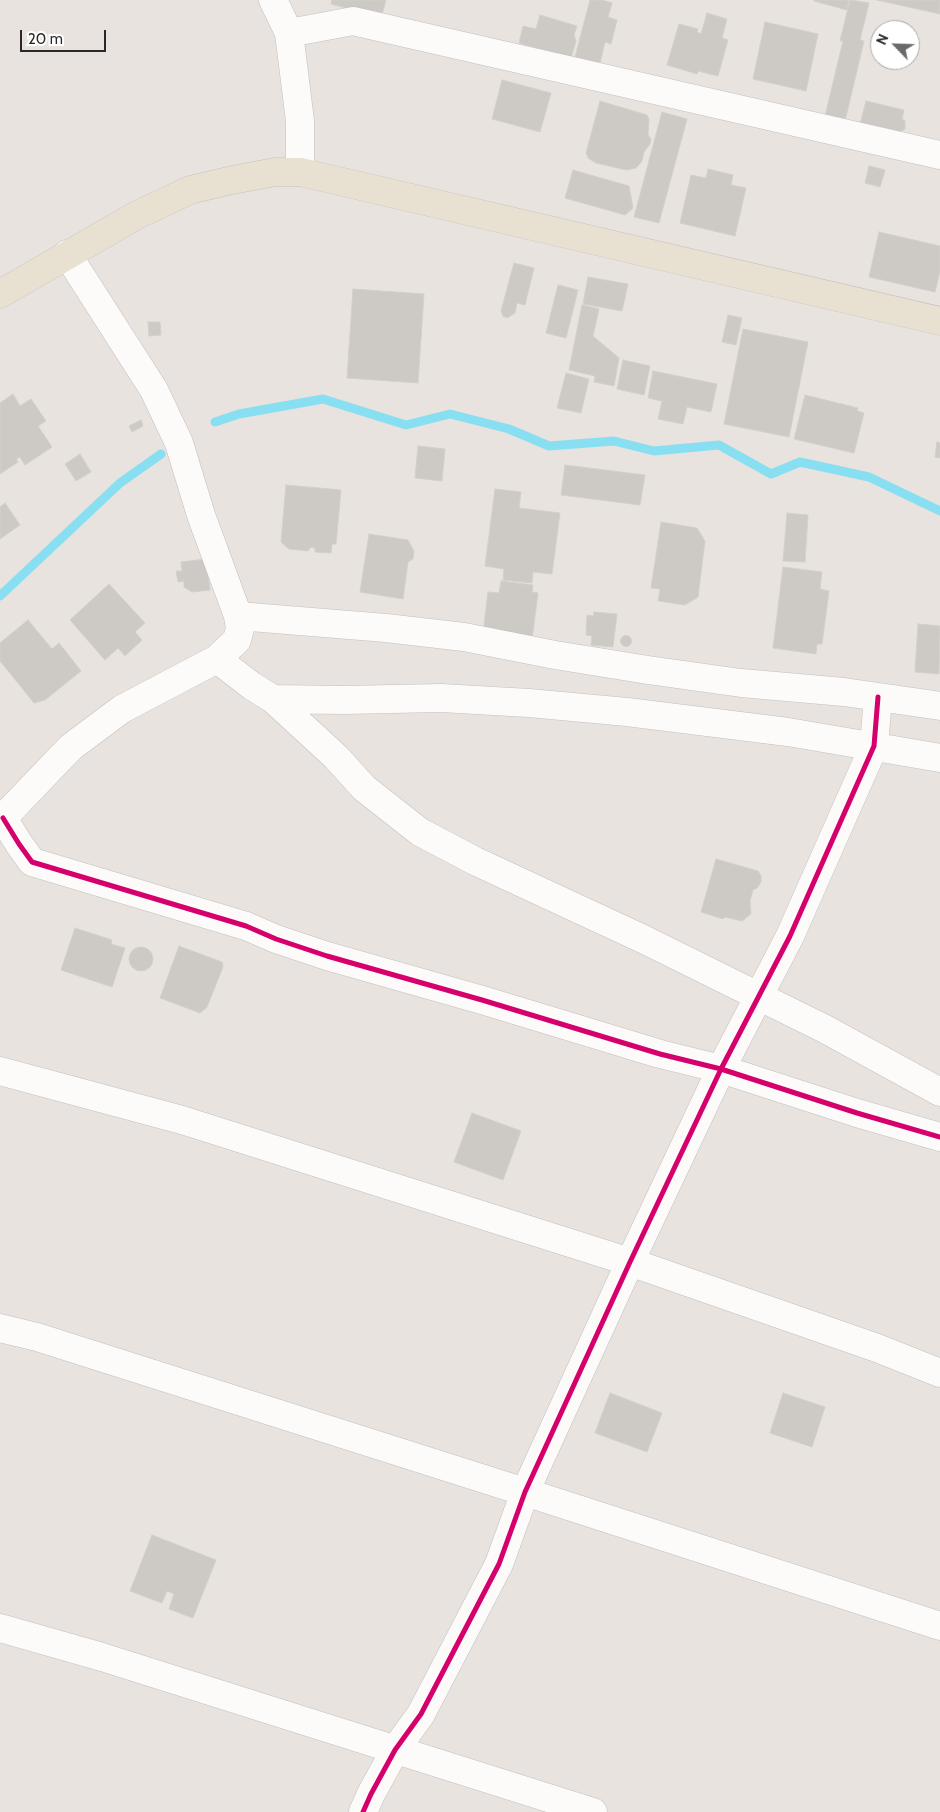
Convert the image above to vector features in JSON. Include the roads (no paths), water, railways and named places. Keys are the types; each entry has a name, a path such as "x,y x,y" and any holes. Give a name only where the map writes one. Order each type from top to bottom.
{"main road":[{"path":"0,294 137,215 190,190 275,172 300,172 940,321"}],"street":[{"path":"273,0 289,34 300,121 300,172"},
{"path":"289,34 353,21 940,155"},
{"path":"67,254 154,390 179,443 201,515 238,616 240,628 237,640 217,659 122,709 71,747 2,819 32,862 246,926 276,939 327,956 482,1000 660,1054 721,1069 857,1113 940,1137"},
{"path":"238,616 386,628 464,637 658,671 741,683 878,697 940,706"},
{"path":"217,659 252,686 273,699 336,757 364,788 420,832 476,861 825,1029 940,1092"},
{"path":"363,1812 370,1794 395,1750 421,1714 499,1564 525,1492 630,1262 721,1069 790,936 874,746 878,697"},
{"path":"273,699 440,698 529,703 678,718 788,732 940,758"},
{"path":"0,1071 182,1120 630,1262 877,1348 940,1373"},
{"path":"0,1328 525,1492 940,1626"},
{"path":"0,1628 112,1660 593,1812"}],"waterway":[{"path":"215,422 239,414 323,399 406,425 450,414 509,429 549,446 614,441 654,451 719,445 771,474 800,462 869,477 940,511"},
{"path":"0,596 120,483 161,454"}]}
